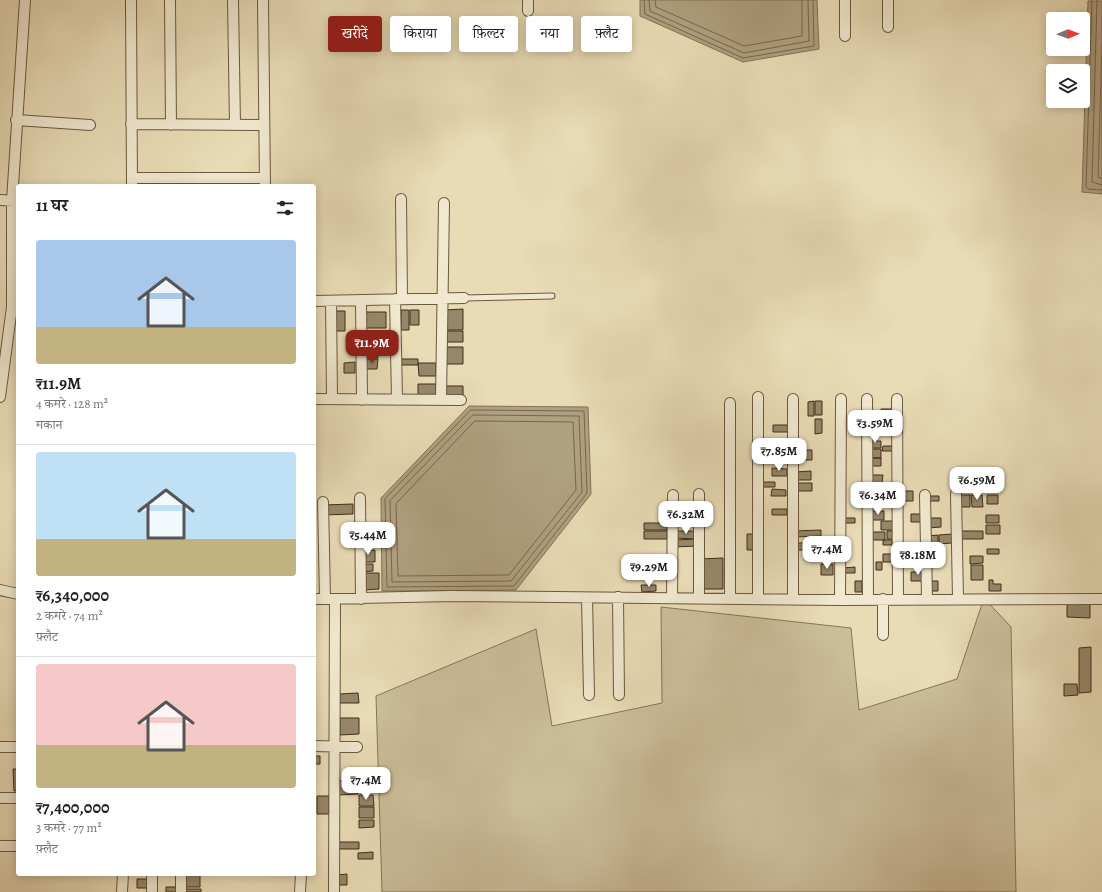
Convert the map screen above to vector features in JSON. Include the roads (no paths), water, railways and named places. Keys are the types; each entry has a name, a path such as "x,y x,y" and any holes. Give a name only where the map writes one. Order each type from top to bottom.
{"street":[{"path":"0,397 15,307 16,120 25,0"},
{"path":"131,0 132,182 265,182 263,0"},
{"path":"170,0 171,124"},
{"path":"233,0 235,125"},
{"path":"528,0 528,11"},
{"path":"845,0 845,36"},
{"path":"888,0 888,27"},
{"path":"16,120 90,125"},
{"path":"131,124 264,125"},
{"path":"397,400 398,299 402,199"},
{"path":"0,200 15,201"},
{"path":"441,400 444,202"},
{"path":"316,301 464,298"},
{"path":"361,300 362,400"},
{"path":"331,301 332,399"},
{"path":"758,397 758,599"},
{"path":"793,398 793,599"},
{"path":"316,399 461,400"},
{"path":"840,600 841,399"},
{"path":"867,399 868,599"},
{"path":"897,399 898,599"},
{"path":"730,403 730,599"},
{"path":"672,598 673,494"},
{"path":"699,494 699,599"},
{"path":"956,494 958,598"},
{"path":"925,496 927,598"},
{"path":"360,498 361,599"},
{"path":"323,502 325,598"},
{"path":"0,590 16,594"},
{"path":"316,599 451,596 840,600 927,598 1102,599"},
{"path":"587,598 588,696"},
{"path":"618,598 618,695"},
{"path":"334,892 335,599"},
{"path":"883,599 883,635"},
{"path":"316,746 357,747"},
{"path":"0,747 16,747"},
{"path":"0,798 16,798"},
{"path":"0,846 16,846"},
{"path":"122,892 123,876"},
{"path":"152,876 152,892"},
{"path":"181,876 181,892"},
{"path":"300,876 300,892"}],"lane":[{"path":"464,298 552,296"}],"water":[{"path":"640,0 817,0 819,49 743,62 640,16"},
{"path":"1088,1 1102,1 1102,194 1082,192 1085,108 1090,108 1090,64 1086,64 1086,56 1090,56 1090,12 1088,12"},
{"path":"469,406 588,407 591,494 516,590 382,591 381,498"}]}
